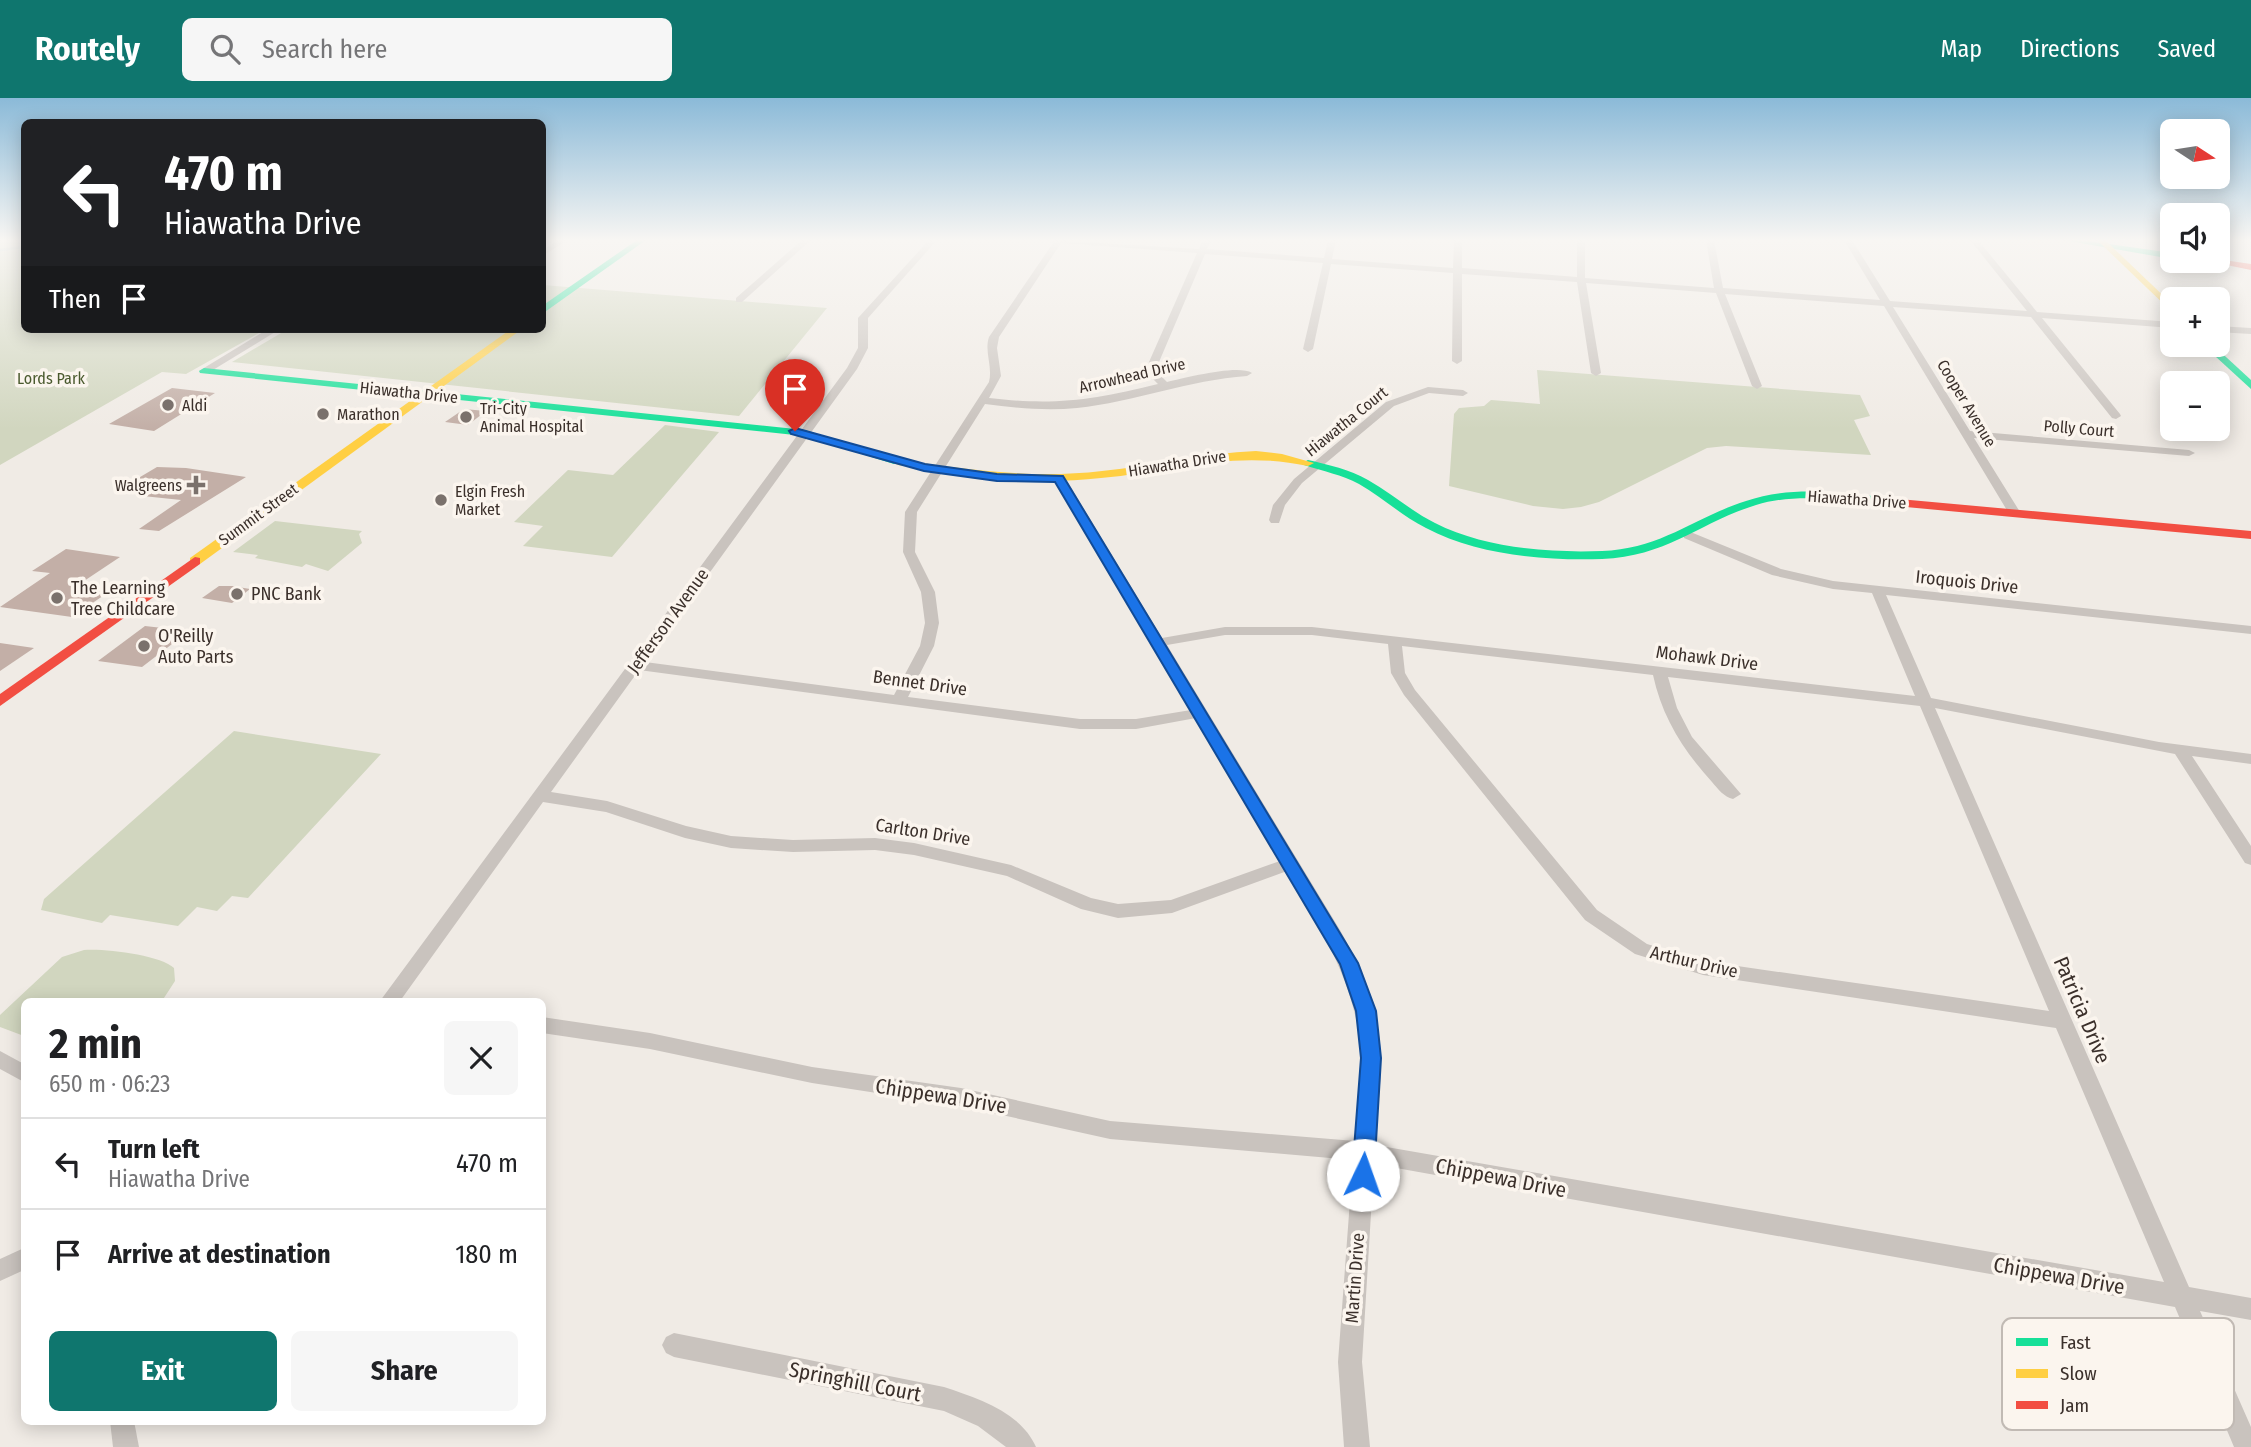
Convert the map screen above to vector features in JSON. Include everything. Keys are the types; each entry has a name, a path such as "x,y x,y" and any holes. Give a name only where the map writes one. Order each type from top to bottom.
{"street":[{"name":"Jefferson Avenue","path":"390,998 859,358 863,343 863,317 876,303"},
{"path":"899,699 927,646 932,623 928,592 909,552 910,517 997,375 990,349 992,340 1017,303"},
{"path":"1164,385 1152,373 1154,362 1180,303"},
{"path":"1308,349 1318,303"},
{"path":"1457,361 1458,303"},
{"path":"1585,303 1596,373"},
{"path":"1724,303 1757,386"},
{"path":"1888,303 2160,324"},
{"name":"Cooper Avenue","path":"1888,303 2014,512"},
{"path":"2025,303 2116,416"},
{"path":"2230,330 2251,331"},
{"name":"Hiawatha Drive","path":"268,333 204,370 805,433 891,460 939,470 997,477 1059,478 1114,474 1224,454 1268,455 1318,464 1364,482 1427,524 1486,544 1566,555 1609,555 1651,549 1688,535 1747,505 1794,496 1835,496 2251,535"},
{"name":"Summit Street","path":"0,701 511,333"},
{"path":"2221,357 2251,386"},
{"name":"Arrowhead Drive","path":"983,401 1032,406 1069,405 1196,377 1247,373"},
{"name":"Hiawatha Court","path":"1275,520 1288,491 1398,399 1433,389 1464,393"},
{"name":"Polly Court","path":"1967,434 2189,453"},
{"name":"Martin Drive","path":"1059,478 1349,963 1366,1011 1371,1058 1350,1362 1357,1447"},
{"name":"Iroquois Drive","path":"1688,535 1790,576 1877,590 2251,630"},
{"name":"Patricia Drive","path":"1877,590 2190,1318"},
{"name":"Mohawk Drive","path":"1156,643 1225,631 1268,629 1395,640 1925,702 1987,711 2181,751 2251,759"},
{"name":"Arthur Drive","path":"1395,640 1398,673 1421,708 1591,915 1628,942 1669,959 1703,968 2062,1021"},
{"name":"Bennet Drive","path":"635,665 1096,725 1158,722 1200,713"},
{"path":"1660,672 1670,712 1680,732 1733,794"},
{"path":"2181,751 2251,859"},
{"name":"Carlton Drive","path":"539,796 607,807 674,829 732,842 780,846 875,844 924,851 1011,871 1087,904 1118,911 1172,906 1289,864"},
{"name":"Chippewa Drive","path":"546,1026 650,1041 812,1075 961,1097 1110,1130 1162,1137 1279,1142 1364,1152 1573,1192 2251,1309"},
{"path":"0,1059 21,1072"},
{"path":"0,1270 21,1260"},
{"name":"Springhill Court","path":"674,1345 944,1399 981,1412 1009,1430 1023,1447"},
{"name":"Patricia Drive","path":"2234,1417 2247,1447"},
{"path":"123,1425 126,1447"}],"green space":[{"name":"Lords Park","path":"0,303 21,303 21,333 259,333 186,374 162,372 0,465"},
{"path":"546,303 765,303 827,308 739,416 232,362 281,333 546,333"},
{"path":"1537,370 1860,395 1870,416 1854,420 1871,455 1726,446 1707,448 1599,502 1563,509 1533,506 1449,486 1454,414 1459,408 1484,406 1491,400 1540,404"},
{"path":"665,425 719,432 612,557 523,546 543,526 514,522 568,470 613,475"},
{"path":"275,521 362,531 359,534 362,543 328,571 306,564 302,567 255,558 258,555 233,552"},
{"path":"234,731 381,754 248,898 232,896 217,911 197,907 178,926 110,915 102,923 41,910 44,899"},
{"path":"84,950 117,951 145,956 174,968 175,981 164,998 21,998 21,1035 0,1027 0,1015 62,957"}],"building":[{"name":"Aldi","path":"172,388 215,393 154,431 109,424"},
{"name":"Tri-City Animal Hospital","path":"464,409 486,411 468,425 445,422"},
{"name":"Walgreens","path":"157,467 186,468 246,477 159,531 139,529 181,500 143,496 158,486 130,483"},
{"path":"66,549 120,557 78,585 113,589 72,617 0,607 50,573 32,571"},
{"name":"PNC Bank","path":"219,586 250,589 232,603 202,598"},
{"name":"O'Reilly Auto Parts","path":"145,626 189,631 142,667 98,661"},
{"path":"0,643 34,648 0,671"}],"traffic: fast":[{"path":"546,308 553,303"},
{"path":"2221,357 2251,386"},
{"path":"204,371 805,433 898,462"},
{"path":"1308,463 1339,471 1361,481 1420,520 1445,532 1522,551 1562,554 1602,555 1646,549 1681,536 1751,503 1787,496 1825,496 1899,503"}],"traffic: slow":[{"path":"195,561 511,333"},
{"path":"898,462 974,473 1050,478 1101,475 1230,455 1282,457 1308,463"}],"traffic: jam":[{"path":"1899,503 2251,535"},
{"path":"0,701 195,561"}],"place":[{"name":"Aldi","path":"168,405"},
{"name":"Marathon","path":"323,414"},
{"name":"Tri-City Animal Hospital","path":"466,417"},
{"name":"Walgreens","path":"196,485"},
{"name":"Elgin Fresh Market","path":"441,500"},
{"name":"PNC Bank","path":"237,594"},
{"name":"The Learning Tree Childcare","path":"57,598"},
{"name":"O'Reilly Auto Parts","path":"144,646"}],"route":[{"path":"795,431 891,460 962,474 1059,478 1334,935 1359,985 1366,1011 1371,1058 1363,1175"}]}
